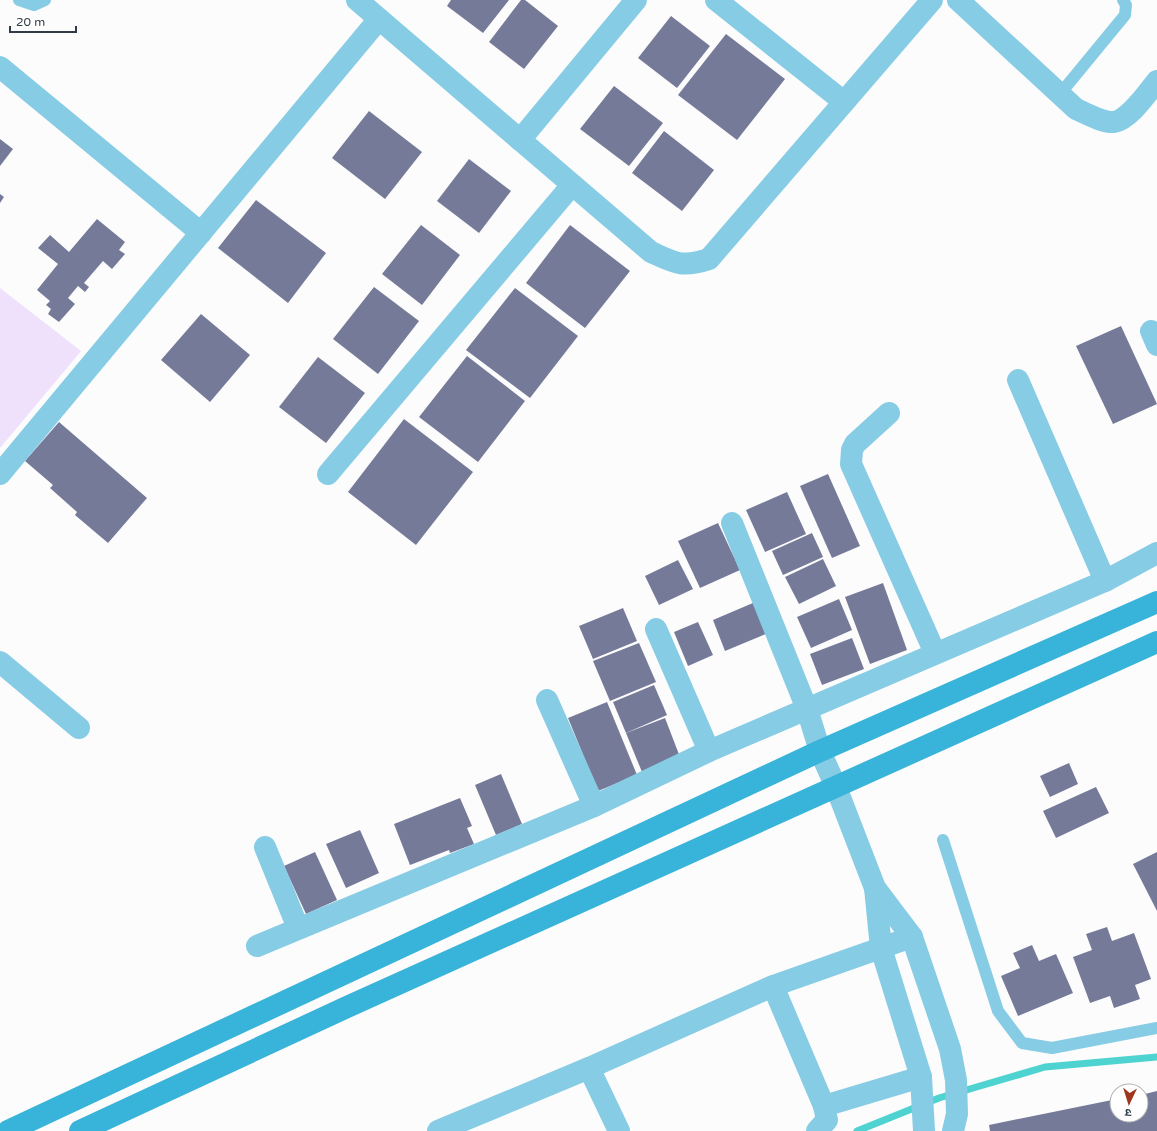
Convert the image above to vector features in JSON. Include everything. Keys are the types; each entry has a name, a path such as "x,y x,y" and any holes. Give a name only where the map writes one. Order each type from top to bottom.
{"main road":[{"path":"8,1131 820,751 1157,602"},
{"path":"80,1131 346,1007 1157,642"}],"street":[{"path":"357,0 651,252 677,263 692,264 708,259 932,0"},
{"path":"520,140 636,0"},
{"path":"716,0 844,102"},
{"path":"958,0 1076,109 1095,118 1114,122 1132,112 1157,82"},
{"path":"0,474 379,19"},
{"path":"0,67 201,233"},
{"path":"328,474 572,185"},
{"path":"1018,380 1105,581"},
{"path":"889,413 856,444 852,450 851,464 935,653"},
{"path":"732,523 807,709 820,751 836,786 875,888 881,948 922,1082 924,1125"},
{"path":"257,946 594,806 709,750 1105,581 1157,553"},
{"path":"656,629 709,750"},
{"path":"0,662 79,728"},
{"path":"547,700 594,806"},
{"path":"265,847 298,928"},
{"path":"875,888 912,937 950,1049 956,1080 955,1123"},
{"path":"438,1131 589,1068 773,986 912,937"},
{"path":"773,986 824,1106 826,1120 817,1131"},
{"path":"589,1068 619,1131"},
{"path":"824,1106 922,1082"}],"lane":[{"path":"19,0 34,5 45,0"},
{"path":"1060,94 1125,15 1126,6 1123,0"},
{"path":"943,840 998,1011 1022,1043 1052,1048 1157,1028"}],"shaded area":[{"path":"0,288 81,351 0,448"}],"building":[{"path":"451,0 509,0 483,33 447,6"},
{"path":"521,0 525,0 558,26 524,69 489,42"},
{"path":"671,16 710,46 677,88 638,58"},
{"path":"726,34 785,79 737,140 678,95"},
{"path":"614,86 663,123 629,166 580,129"},
{"path":"369,111 422,152 385,199 332,158"},
{"path":"664,131 714,170 682,211 632,173"},
{"path":"0,139 13,149 0,166"},
{"path":"469,159 511,191 479,233 437,201"},
{"path":"0,194 4,197 0,203"},
{"path":"256,200 326,253 288,303 218,248"},
{"path":"97,219 125,242 119,250 125,254 112,269 103,261 84,283 89,287 85,292 78,286 68,298 75,304 59,322 48,314 51,309 46,305 50,301 37,290 58,264 38,248 50,235 69,252"},
{"path":"421,225 460,255 422,305 382,274"},
{"path":"570,225 630,271 585,328 526,283"},
{"path":"374,287 419,321 378,374 333,339"},
{"path":"515,288 578,336 530,398 466,350"},
{"path":"201,314 250,355 210,402 161,360"},
{"path":"1121,326 1157,404 1113,424 1076,346"},
{"path":"467,356 525,401 478,462 419,417"},
{"path":"318,357 365,393 326,443 279,407"},
{"path":"404,419 473,472 416,545 348,492"},
{"path":"59,422 147,498 108,543 75,515 77,512 50,488 53,485 25,461"},
{"path":"828,474 860,546 832,558 800,486"},
{"path":"787,492 806,534 765,552 746,510"},
{"path":"718,523 740,570 700,588 678,541"},
{"path":"812,533 823,557 783,575 772,551"},
{"path":"823,559 836,586 799,604 785,577"},
{"path":"678,560 693,589 659,605 645,576"},
{"path":"883,583 907,650 870,664 845,597"},
{"path":"839,599 852,630 811,648 797,617"},
{"path":"760,600 773,631 725,651 713,620"},
{"path":"623,608 637,641 593,659 579,626"},
{"path":"698,622 713,655 688,666 674,632"},
{"path":"852,638 864,669 822,685 810,654"},
{"path":"639,643 656,682 610,701 593,661"},
{"path":"654,685 667,715 626,733 613,702"},
{"path":"607,702 637,775 598,791 568,718"},
{"path":"665,718 680,757 642,772 626,733"},
{"path":"1069,763 1078,784 1050,797 1040,776"},
{"path":"501,774 522,824 496,835 475,785"},
{"path":"1096,787 1109,813 1056,838 1043,811"},
{"path":"460,798 472,826 467,828 474,844 450,853 449,850 410,865 394,824"},
{"path":"360,830 379,873 346,888 326,844"},
{"path":"315,852 337,900 306,914 284,866"},
{"path":"1157,852 1157,911 1133,864"},
{"path":"1107,927 1112,941 1134,933 1151,979 1135,985 1140,999 1114,1008 1110,996 1090,1003 1073,957 1092,950 1086,934"},
{"path":"1032,945 1039,961 1056,954 1073,993 1018,1016 1001,976 1020,968 1013,953"},
{"path":"1157,1091 1157,1131 990,1131 989,1125 1109,1101 1109,1123 1149,1123 1149,1093"}],"waterway":[{"path":"857,1131 939,1098 1045,1067 1157,1057"}]}
